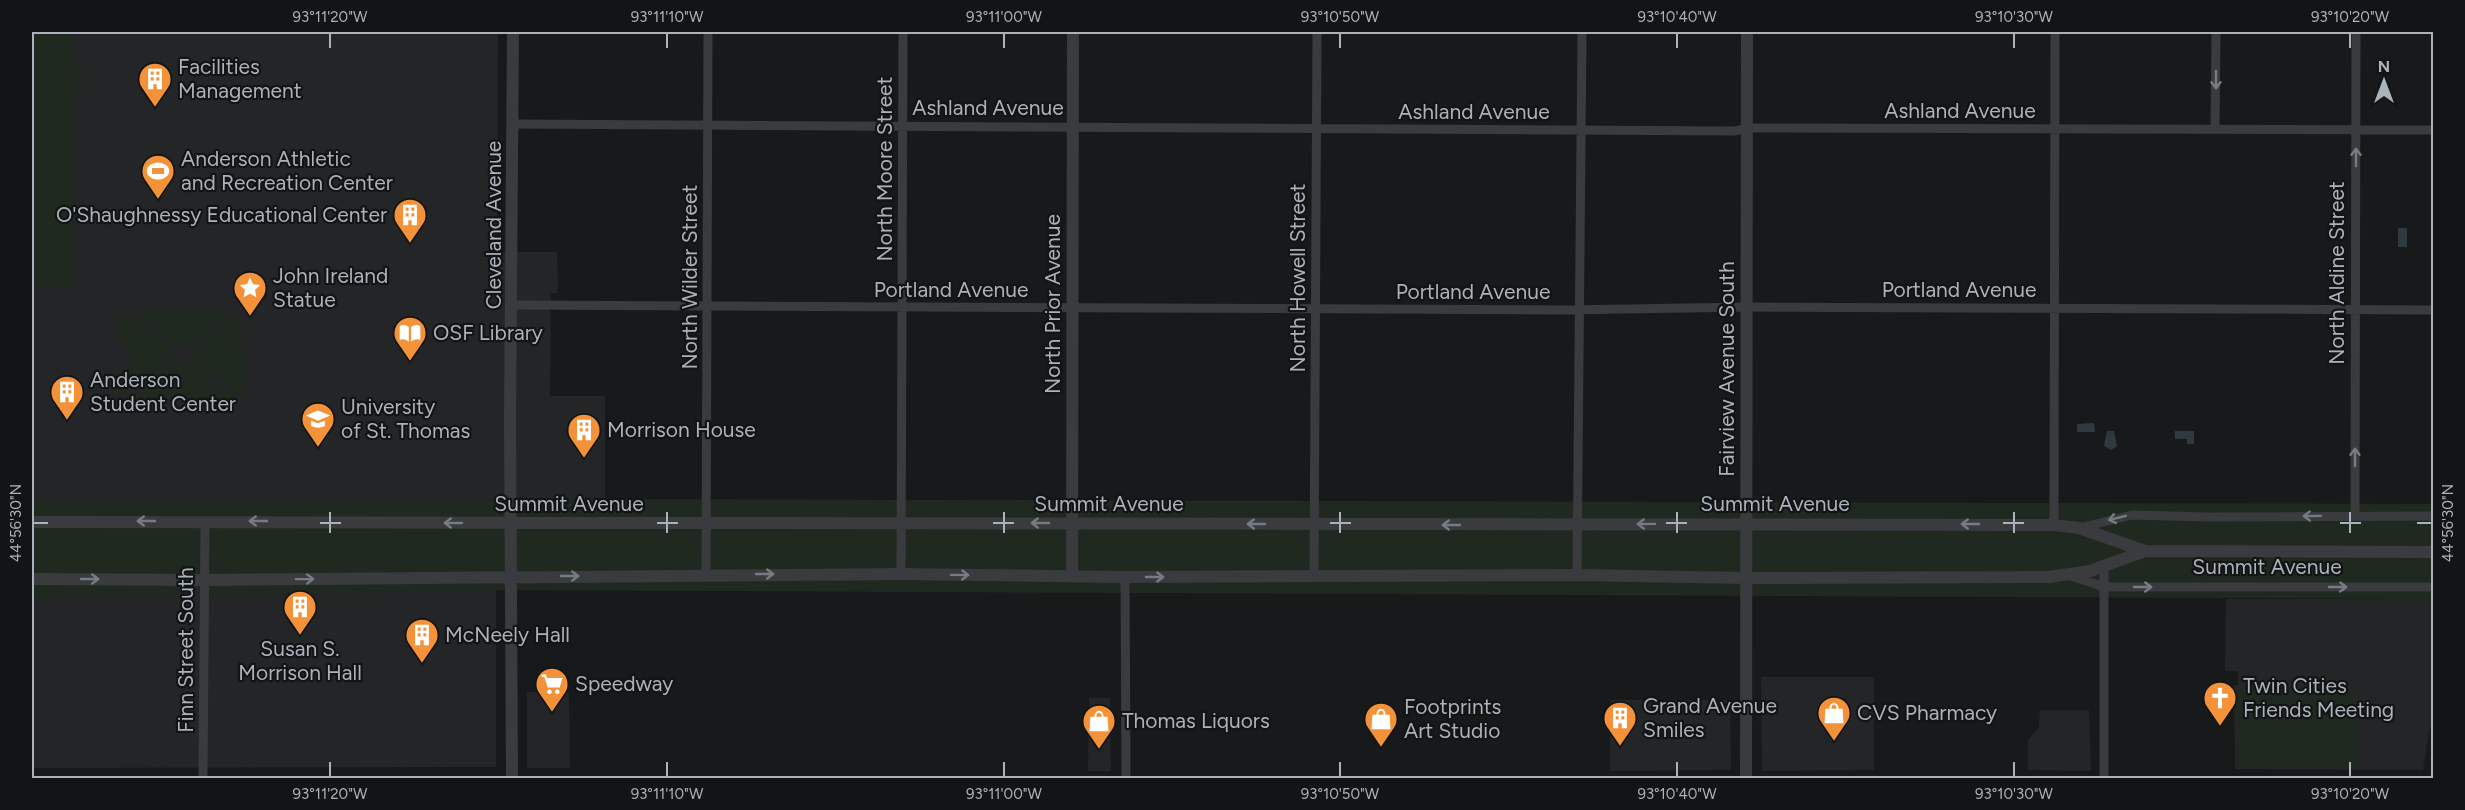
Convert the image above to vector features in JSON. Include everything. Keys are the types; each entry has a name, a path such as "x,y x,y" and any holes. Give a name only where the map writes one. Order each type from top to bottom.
{"street":[{"name":"Cleveland Avenue","path":"512,778 510,419 513,305 513,32"},
{"name":"North Wilder Street","path":"706,575 708,32"},
{"name":"North Moore Street","path":"901,574 903,32"},
{"name":"North Prior Avenue","path":"1072,576 1073,32"},
{"name":"North Howell Street","path":"1314,576 1317,32"},
{"path":"1577,575 1582,32"},
{"name":"Fairview Avenue South","path":"1746,778 1747,32"},
{"path":"2054,525 2055,32"},
{"path":"2215,129 2216,32"},
{"name":"North Aldine Street","path":"2355,515 2356,32"},
{"name":"Ashland Avenue","path":"514,124 1735,131 1747,128 2433,130"},
{"name":"Portland Avenue","path":"513,305 1316,309 1746,307 2433,310"},
{"name":"Summit Avenue","path":"2079,528 2132,515 2433,516"},
{"name":"Finn Street South","path":"203,778 205,521"},
{"name":"Summit Avenue","path":"32,522 2054,525 2079,528 2145,551 2433,552"},
{"name":"Summit Avenue","path":"32,579 205,580 901,574 1125,577 1577,575 1746,578 2049,577 2104,567 2145,551"},
{"path":"2104,567 2104,778"},
{"name":"Summit Avenue","path":"2066,574 2104,587 2433,587"},
{"path":"1125,577 1126,778"}],"shaded area":[{"name":"University of St. Thomas","path":"32,32 498,32 497,252 557,252 558,293 551,293 550,396 605,396 605,499 496,500 496,767 32,768"},
{"path":"32,32 74,32 74,62 83,76 82,88 73,88 75,288 32,288"},
{"path":"2398,228 2407,228 2407,247 2398,247"},
{"path":"124,312 174,351 174,358 123,396 117,391 117,374 132,359 132,351 117,336 117,318"},
{"path":"135,312 231,312 233,314 189,348 178,348"},
{"path":"242,314 243,393 241,396 191,358 191,350"},
{"path":"177,361 188,361 236,399 188,400 187,397 178,397 177,400 127,400"},
{"path":"2094,423 2095,432 2077,432 2077,424"},
{"path":"2107,431 2114,431 2117,446 2111,450 2104,446"},
{"path":"2175,431 2194,431 2194,444 2187,444 2187,439 2175,439"},
{"path":"605,499 2433,504 2434,599 496,590 32,598 32,500"},
{"path":"2226,599 2433,599 2433,721 2429,731 2423,770 2235,769 2234,685 2238,685 2238,671 2225,671"},
{"path":"1761,677 1874,677 1874,770 1762,771"},
{"path":"2238,687 2266,687 2278,694 2356,694 2356,768 2237,768"},
{"path":"527,692 569,692 570,768 527,768"},
{"path":"1089,698 1110,698 1111,771 1088,771"},
{"path":"1610,700 1730,700 1731,770 1610,771"},
{"path":"2040,710 2089,710 2091,771 2028,770 2028,740 2039,727"}],"place":[{"name":"Facilities Management","path":"155,108"},
{"name":"Anderson Athletic and Recreation Center","path":"158,200"},
{"name":"O'Shaughnessy Educational Center","path":"410,244"},
{"name":"John Ireland Statue","path":"250,317"},
{"name":"OSF Library","path":"410,362"},
{"name":"Anderson Student Center","path":"67,421"},
{"name":"University of St. Thomas","path":"318,448"},
{"name":"Morrison House","path":"584,459"},
{"name":"Susan S. Morrison Hall","path":"300,636"},
{"name":"McNeely Hall","path":"422,664"},
{"name":"Speedway","path":"552,713"},
{"name":"Twin Cities Friends Meeting","path":"2220,727"},
{"name":"CVS Pharmacy","path":"1834,742"},
{"name":"Grand Avenue Smiles","path":"1620,747"},
{"name":"Footprints Art Studio","path":"1381,748"},
{"name":"Thomas Liquors","path":"1099,750"}]}
